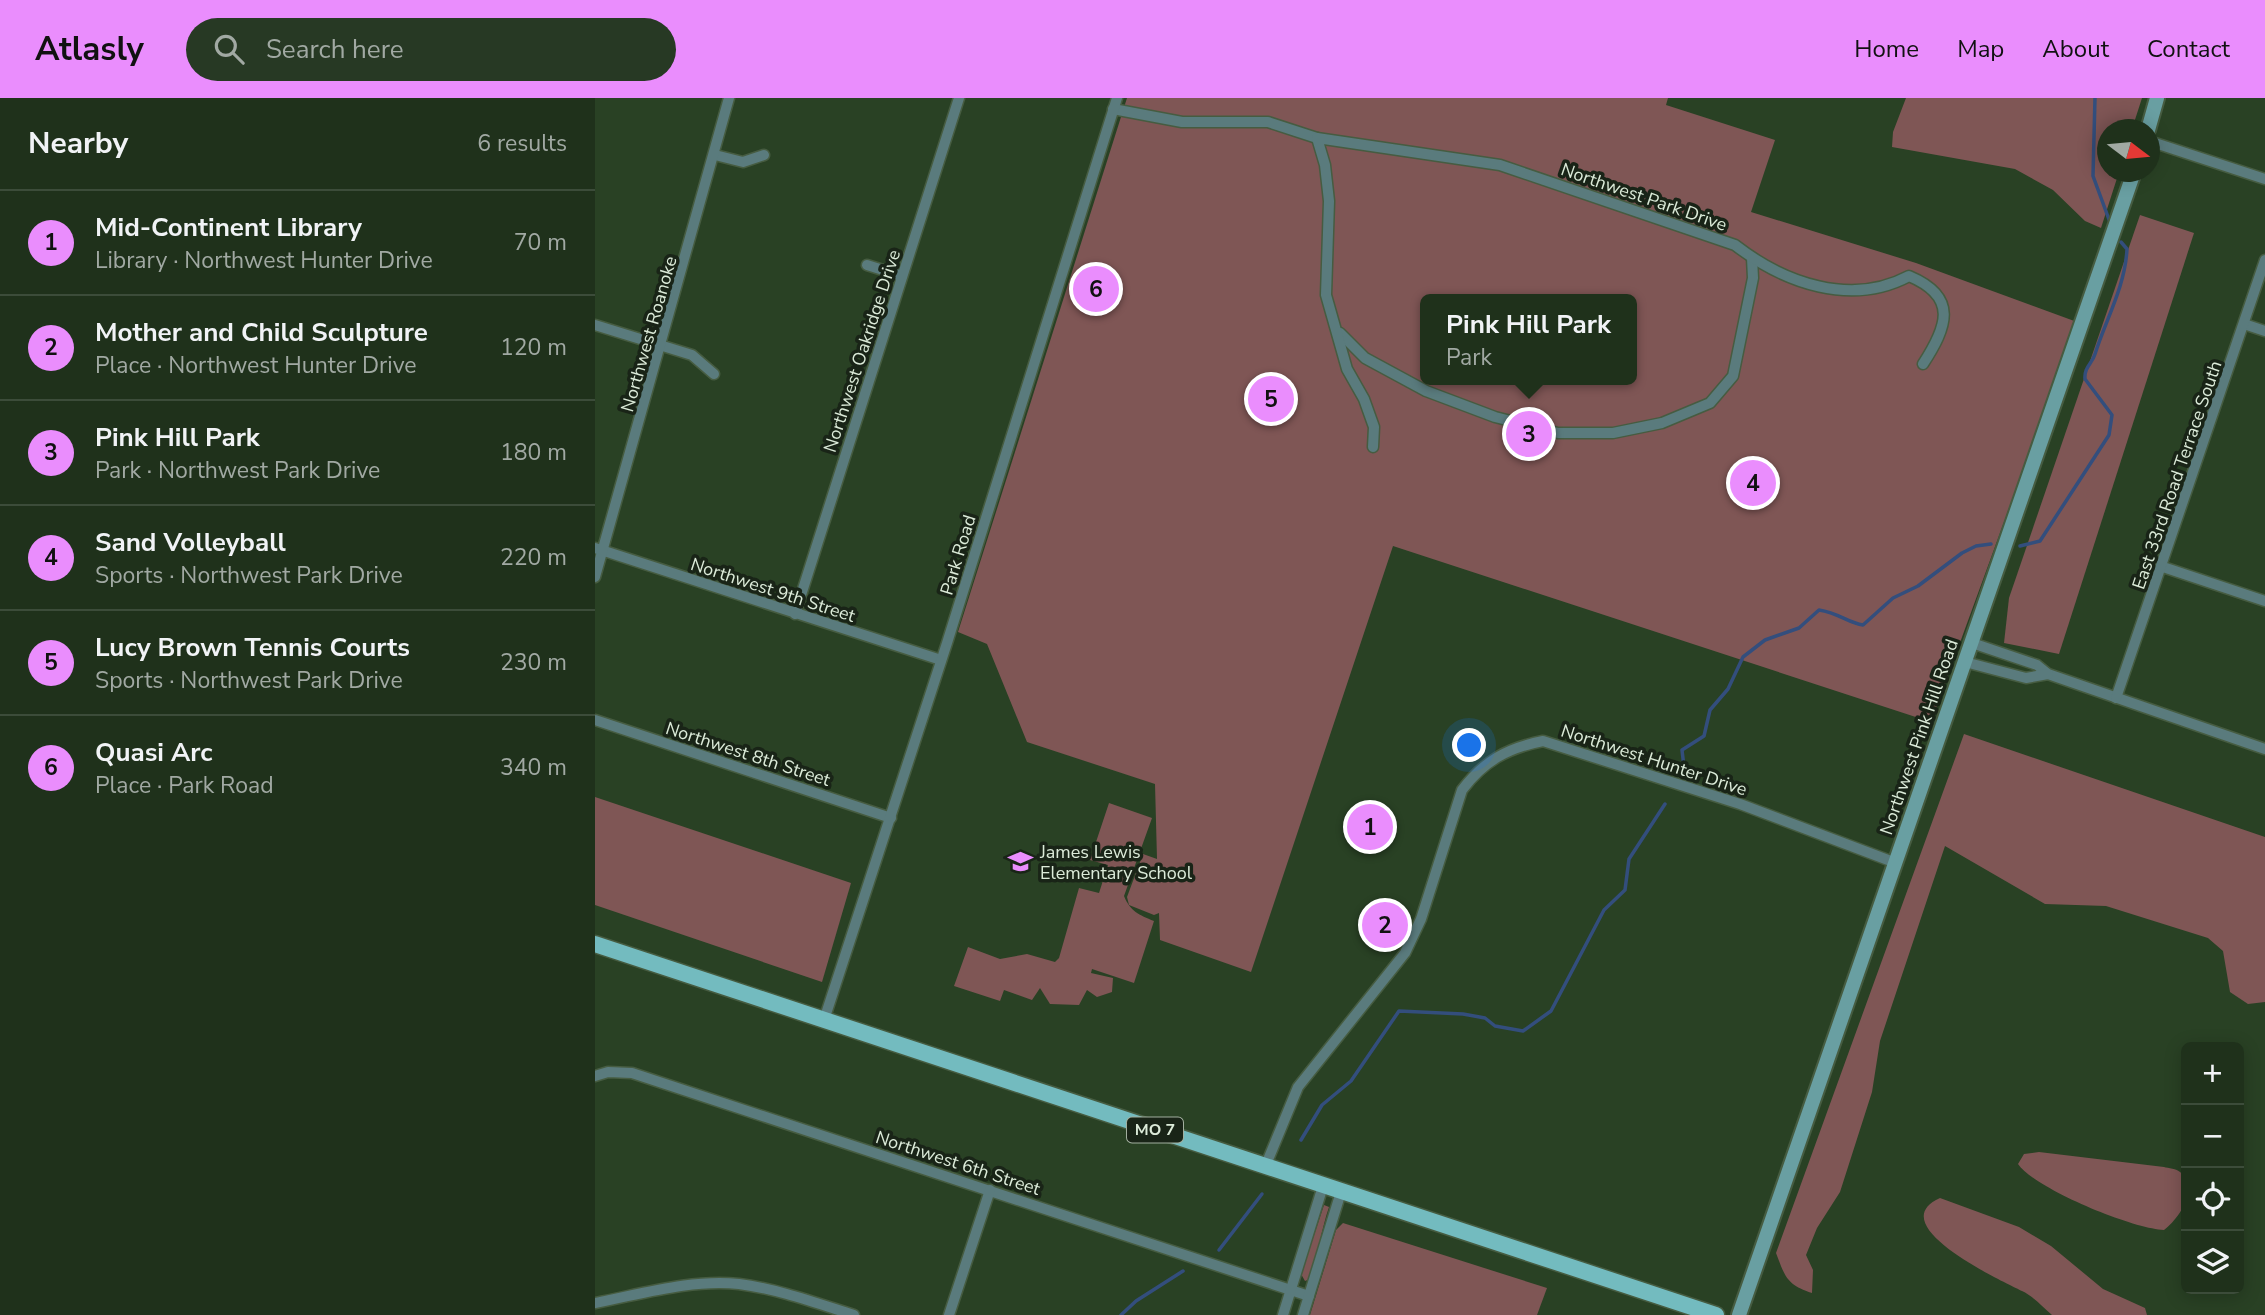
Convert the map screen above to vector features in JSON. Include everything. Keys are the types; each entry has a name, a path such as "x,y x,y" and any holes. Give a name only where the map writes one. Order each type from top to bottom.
{"main road":[{"path":"2151,119 2157,98"},
{"name":"Northwest Pink Hill Road","path":"1738,1315 2131,182"},
{"name":"MO 7","path":"595,944 1716,1315"}],"street":[{"name":"Northwest Roanoke","path":"595,577 599,550 662,345 729,98"},
{"name":"Northwest Oakridge Drive","path":"795,614 958,98"},
{"name":"Park Road","path":"824,1020 891,818 1117,98"},
{"name":"Northwest Park Drive","path":"1113,109 1182,122 1268,122 1317,138 1500,165 1735,245 1752,258 1815,286 1844,292 1872,291 1909,276 1926,284 1940,297 1945,318 1938,341 1923,364"},
{"path":"1317,138 1325,165 1329,201 1326,295 1339,332 1347,369 1364,399 1374,427 1373,447"},
{"path":"2160,144 2265,180"},
{"path":"715,155 743,162 764,155"},
{"path":"1339,332 1365,358 1426,391 1495,418 1558,433 1613,433 1662,423 1710,403 1733,376 1753,278 1752,258"},
{"name":"East 33rd Road Terrace South","path":"2116,698 2163,567 2265,260"},
{"path":"867,265 902,276"},
{"path":"2244,324 2265,331"},
{"path":"595,325 692,355 714,374"},
{"name":"Northwest 9th Street","path":"599,550 941,660"},
{"path":"2163,567 2265,601"},
{"path":"1972,643 2037,665 2047,674 2265,749"},
{"path":"1965,662 2026,678 2047,674"},
{"name":"Northwest 8th Street","path":"595,720 891,818"},
{"name":"Northwest Hunter Drive","path":"1265,1167 1298,1087 1405,953 1421,919 1462,790 1475,772 1494,757 1517,746 1543,741 1740,804 1896,863"},
{"name":"Northwest 6th Street","path":"595,1076 608,1072 632,1073 1309,1296"},
{"path":"1283,1315 1323,1186"},
{"path":"949,1315 990,1190"},
{"path":"1303,1315 1341,1192"},
{"path":"595,1303 688,1285 738,1284 788,1294 854,1315"}],"shaded area":[{"path":"1127,98 1668,98 1666,105 1775,140 1751,212 1916,263 2077,322 1931,722 1393,546 1251,972 1160,940 1159,913 1154,915 1129,905 1127,897 1143,854 1157,859 1155,784 1027,742 987,644 958,632"},
{"path":"1906,98 2142,98 2135,119 2097,119 2097,182 2116,182 2101,228 2085,221 2053,190 2015,169 1892,147 1893,132"},
{"path":"2140,215 2194,233 2059,654 2004,643 2009,598"},
{"path":"1964,734 2265,837 2265,1002 2248,1004 2230,992 2223,951 2208,938 2106,906 2045,904 1945,846 1880,1041 1872,1092 1840,1192 1817,1228 1806,1255 1813,1270 1812,1293 1797,1287 1788,1279 1776,1253"},
{"path":"595,797 851,883 822,982 595,905"},
{"path":"1109,803 1152,818 1124,896 1136,912 1154,921 1134,983 1092,969 1091,973 1113,978 1112,992 1097,997 1087,990 1079,1005 1050,1004 1040,988 1032,1000 1004,990 1000,1001 954,986 968,947 1000,959 1027,954 1055,962 1059,958 1079,888 1099,893 1108,865 1090,860"},
{"path":"2039,1152 2175,1169 2181,1173 2181,1211 2164,1230 2131,1223 2063,1196 2044,1185 2018,1164 2024,1154"},
{"path":"1940,1198 2019,1227 2051,1246 2103,1289 2145,1308 2147,1315 2052,1315 2030,1296 1972,1265 1935,1237 1925,1223 1926,1209"},
{"path":"1324,1205 1329,1207 1310,1279 1305,1281 1301,1274"},
{"path":"1343,1223 1547,1288 1537,1315 1310,1315 1336,1230"}],"waterway":[{"path":"2095,98 2093,176 2111,225"},
{"path":"2020,546 2040,541 2109,435 2112,415 2085,379 2085,375 2123,277 2127,249 2121,242"},
{"path":"1684,767 1682,750 1704,736 1710,710 1728,689 1743,657 1765,640 1799,628 1819,610 1863,625 1893,598 1918,586 1962,553 1976,546 1991,544"},
{"path":"1301,1140 1322,1105 1351,1081 1399,1011 1463,1014 1485,1018 1495,1026 1523,1031 1551,1011 1604,910 1625,890 1629,859 1665,804"},
{"path":"1219,1250 1262,1194"},
{"path":"1121,1315 1136,1301 1183,1271"}],"place":[{"name":"Quasi Arc","path":"1096,289"},
{"name":"Lucy Brown Tennis Courts","path":"1271,399"},
{"name":"Pink Hill Park","path":"1529,434"},
{"name":"Sand Volleyball","path":"1753,483"},
{"name":"Mid-Continent Library","path":"1370,827"},
{"name":"James Lewis Elementary School","path":"1020,862"},
{"name":"Mother and Child Sculpture","path":"1385,925"}]}
